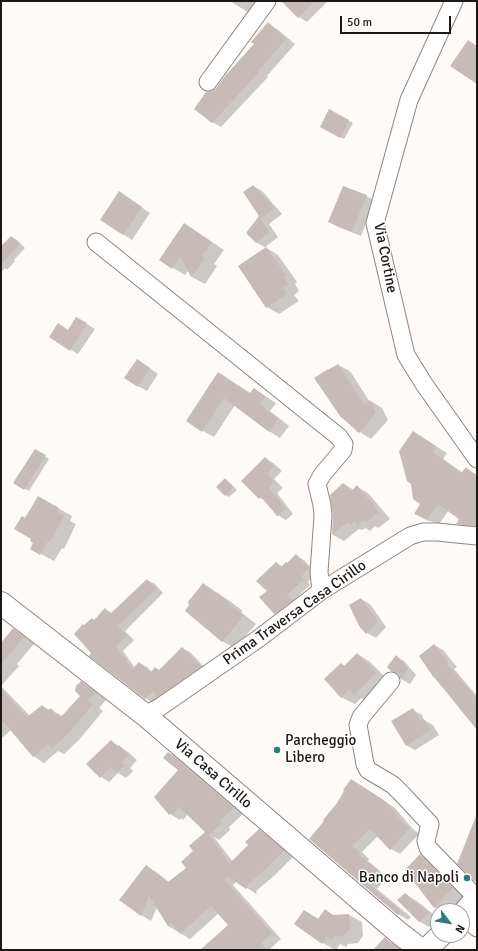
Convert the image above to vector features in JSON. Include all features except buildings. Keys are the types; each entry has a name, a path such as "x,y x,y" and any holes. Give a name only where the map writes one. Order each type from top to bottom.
{"street":[{"path":"208,82 267,1"},
{"name":"Via Cortine","path":"454,1 409,100 375,223 406,355 424,384 477,459"},
{"path":"96,242 339,437 344,444 343,450 322,475 317,484 323,516 319,572 321,591"},
{"name":"Prima Traversa Casa Cirillo","path":"146,716 258,639 321,591 410,536 423,532 437,532 477,536"},
{"name":"Via Casa Cirillo","path":"1,603 146,716 399,933 421,950"},
{"path":"392,681 361,717 358,725 365,764 368,770 393,785 430,824 426,841 428,848 471,910"}],"place":[{"name":"Parcheggio Libero","path":"277,750"},
{"name":"Banco di Napoli","path":"467,878"}]}
